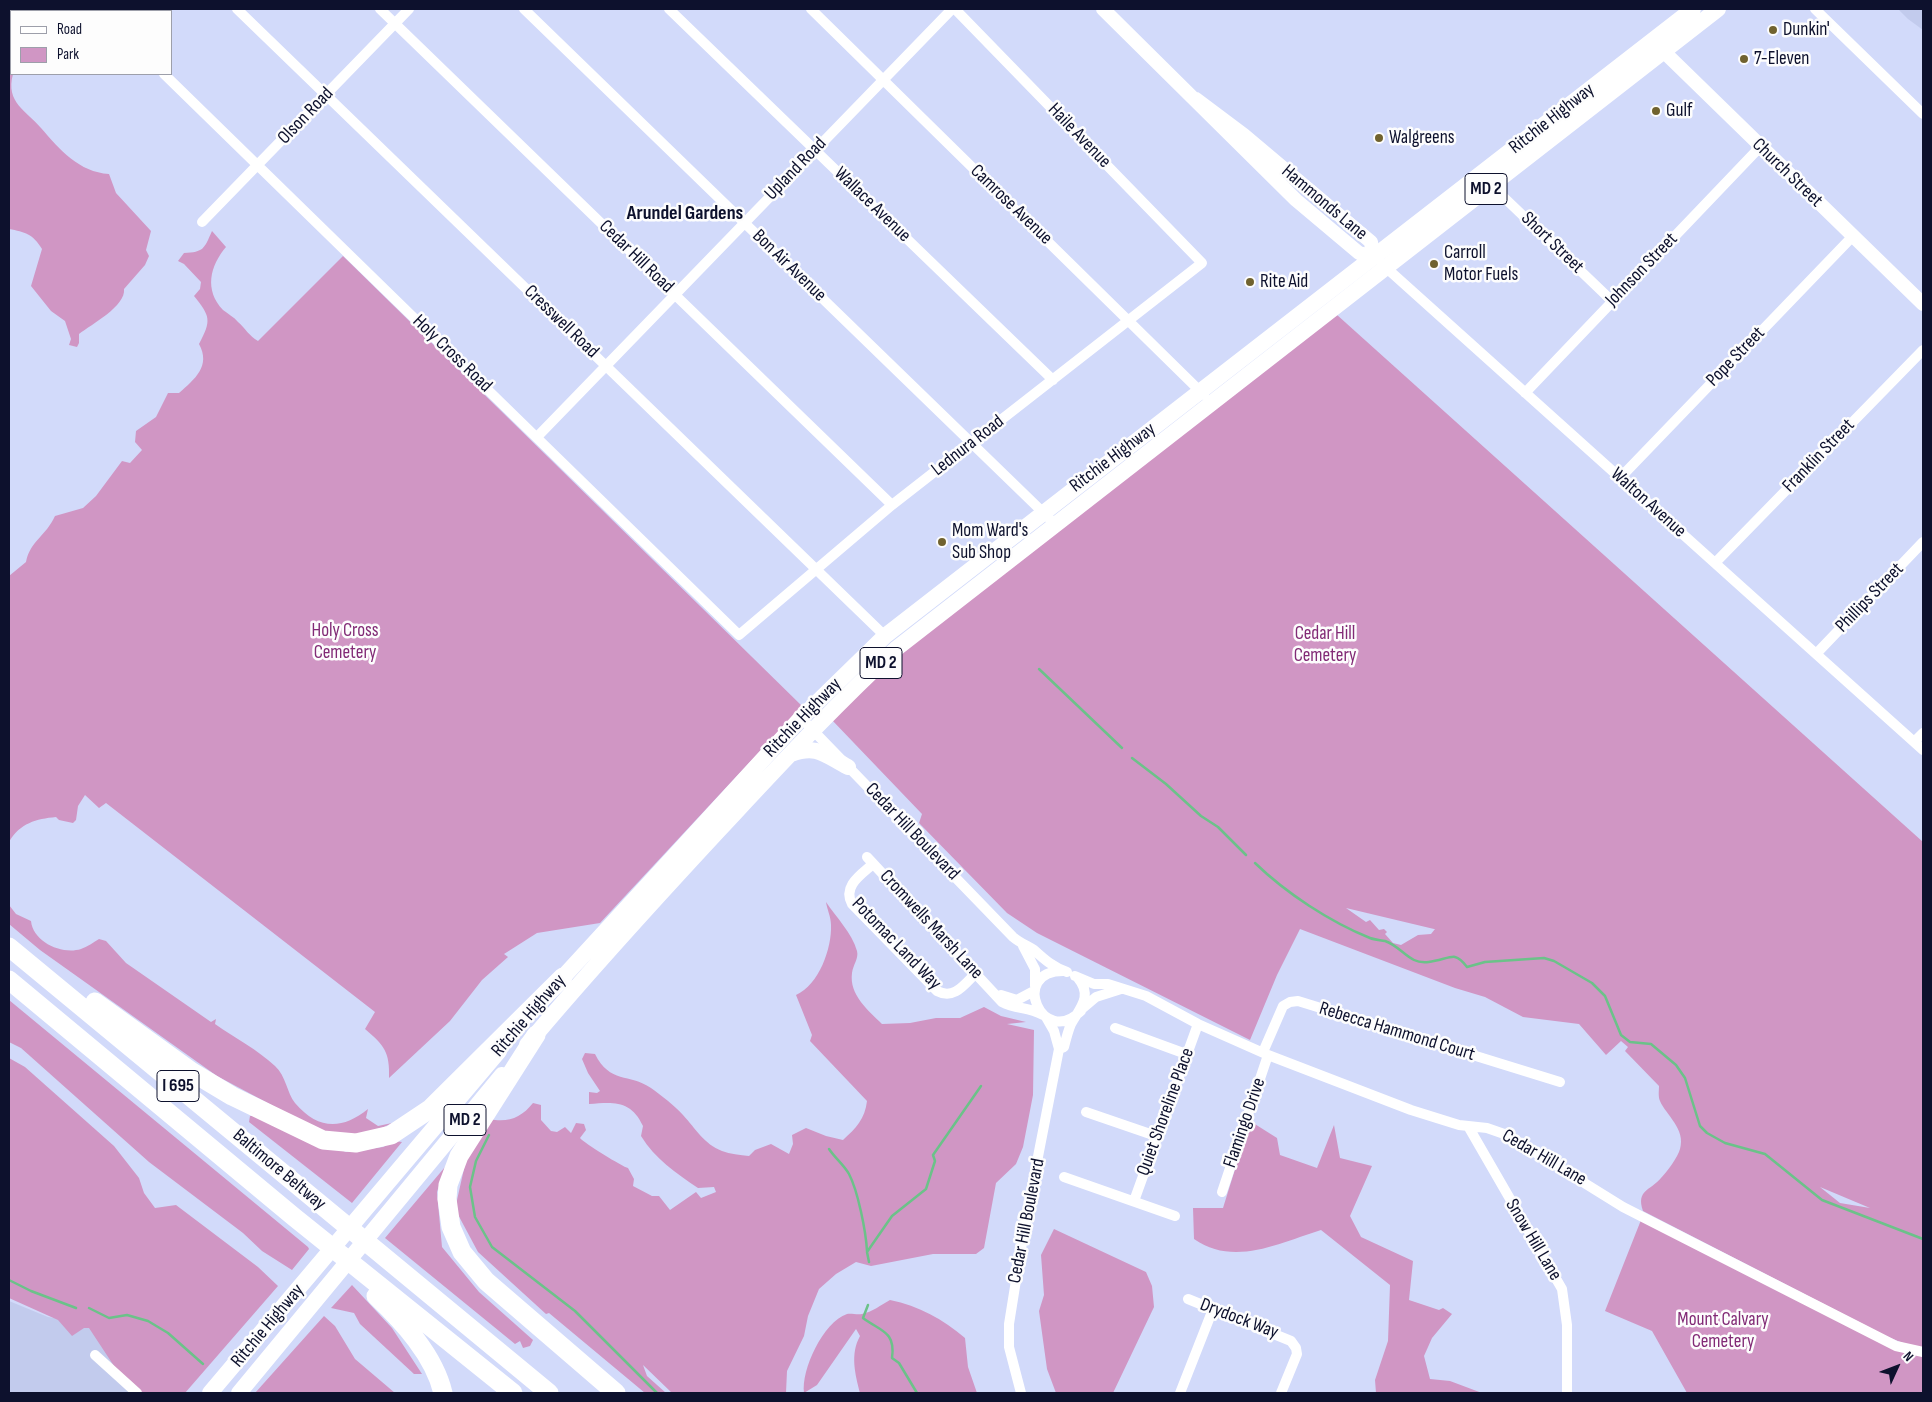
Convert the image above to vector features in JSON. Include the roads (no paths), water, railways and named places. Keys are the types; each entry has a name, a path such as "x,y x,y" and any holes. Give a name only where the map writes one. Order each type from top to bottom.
{"highway":[{"path":"9,943 192,1072 232,1096 304,1132 323,1140 340,1143 373,1141 396,1132 416,1120 464,1077 563,976"},
{"name":"Baltimore Beltway","path":"9,947 549,1393"},
{"name":"Baltimore Beltway","path":"9,980 294,1217 513,1393"},
{"path":"536,1035 459,1156 448,1185 448,1212 455,1240 470,1264 616,1393"},
{"path":"294,1217 389,1309 432,1366 443,1393"}],"main road":[{"name":"Ritchie Highway","path":"239,1393 536,1035 635,920 813,730 896,648 1491,185 1658,46 1693,9"},
{"name":"Ritchie Highway","path":"210,1393 563,976 801,718 885,636 1042,512 1373,257 1658,46 1718,9"},
{"path":"790,754 804,749 816,749 848,766"}],"street":[{"name":"Cresswell Road","path":"237,9 885,636"},
{"name":"Cedar Hill Road","path":"380,9 892,505"},
{"name":"Olson Road","path":"202,222 409,9"},
{"name":"Bon Air Avenue","path":"524,9 1055,524"},
{"name":"Wallace Avenue","path":"669,9 1053,380"},
{"name":"Camrose Avenue","path":"810,9 1212,402"},
{"name":"Upland Road","path":"537,438 882,79 954,9"},
{"name":"Haile Avenue","path":"954,9 1202,263"},
{"name":"Hammonds Lane","path":"1103,9 1296,200 1358,253 1373,257 1371,242 1196,99"},
{"path":"1815,9 1923,114"},
{"name":"Church Street","path":"1658,46 1923,304"},
{"name":"Holy Cross Road","path":"165,75 739,635"},
{"name":"Johnson Street","path":"1525,392 1760,146"},
{"path":"1255,159 1266,161 1295,185 1306,187"},
{"name":"Short Street","path":"1491,185 1612,301"},
{"path":"1296,200 1307,198 1326,211 1332,210"},
{"name":"Pope Street","path":"1620,478 1853,236"},
{"name":"Walton Avenue","path":"1373,257 1923,750"},
{"name":"Lednura Road","path":"739,635 892,505 1202,263"},
{"name":"Franklin Street","path":"1715,564 1923,350"},
{"name":"Phillips Street","path":"1816,654 1923,542"},
{"name":"Cedar Hill Boulevard","path":"801,718 1023,946 1035,968 1036,1005 1054,1031 1059,1049 1026,1218 1009,1324 1009,1347 1021,1393"},
{"path":"1914,742 1923,733"},
{"name":"Cromwells Marsh Lane","path":"870,860 1002,1002 1014,1008 1031,1009 1045,1016"},
{"name":"Potomac Land Way","path":"870,860 850,887 849,896 852,904 937,991 949,995 956,992 976,973"},
{"name":"Cedar Hill Boulevard","path":"1023,946 1032,948 1048,964 1071,974"},
{"path":"1035,989 1048,974 1071,974 1084,989 1085,1000 1082,1010"},
{"name":"Cedar Hill Lane","path":"1071,974 1094,984 1108,984 1146,996 1198,1024 1265,1054 1411,1110 1507,1135 1623,1206 1724,1260 1896,1346 1923,1352"},
{"name":"Cromwells Marsh Lane","path":"994,992 1014,1000 1035,989"},
{"path":"1045,1016 1055,1021 1067,1020 1096,997 1121,989"},
{"name":"Rebecca Hammond Court","path":"1265,1054 1283,1006 1290,1002 1298,1001 1560,1082"},
{"name":"Cedar Hill Boulevard","path":"1059,1049 1064,1047 1070,1026 1082,1010"},
{"name":"Quiet Shoreline Place","path":"1134,1201 1198,1024"},
{"path":"1116,1028 1186,1054"},
{"name":"Flamingo Drive","path":"1222,1192 1265,1054"},
{"path":"1086,1112 1156,1136"},
{"name":"Snow Hill Lane","path":"1468,1126 1562,1289 1567,1324 1567,1393"},
{"path":"1064,1177 1175,1216"},
{"name":"Drydock Way","path":"1188,1299 1291,1341 1297,1354 1281,1393"},
{"path":"1180,1393 1213,1309"},
{"path":"95,1355 137,1393"}],"waterway":[{"path":"1039,669 1122,748"},
{"path":"1132,758 1166,784 1201,816 1218,827 1246,855"},
{"path":"1255,863 1280,885 1309,906 1340,924 1370,938 1385,941 1397,947 1414,960 1420,962 1432,962 1455,957 1467,967 1485,962 1544,958 1554,961 1592,983 1605,996 1621,1035 1630,1042 1651,1044 1676,1065 1685,1078 1700,1126 1707,1133 1725,1143 1765,1154 1822,1200 1923,1239"},
{"path":"869,1262 867,1252 892,1216 926,1189 935,1161 933,1155 981,1086"},
{"path":"489,1135 476,1161 470,1187 475,1217 492,1247 575,1311 657,1393"},
{"path":"829,1149 847,1171 852,1181 861,1212 867,1251"},
{"path":"9,1280 31,1291 76,1308"},
{"path":"868,1305 863,1318 881,1329 889,1337 892,1342 892,1358 899,1363 917,1393"},
{"path":"89,1308 109,1318 127,1315 148,1321 168,1333 203,1364"}],"place":[{"name":"Dunkin'","path":"1773,30"},
{"name":"7-Eleven","path":"1744,59"},
{"name":"Gulf","path":"1656,111"},
{"name":"Walgreens","path":"1379,138"},
{"name":"Carroll Motor Fuels","path":"1434,264"},
{"name":"Rite Aid","path":"1250,282"},
{"name":"Mom Ward's Sub Shop","path":"942,542"}],"district":[{"name":"Arundel Gardens","path":"685,214"}],"park label":[{"name":"Holy Cross Cemetery","path":"345,642"},
{"name":"Cedar Hill Cemetery","path":"1325,645"},
{"name":"Mount Calvary Cemetery","path":"1723,1331"}]}
